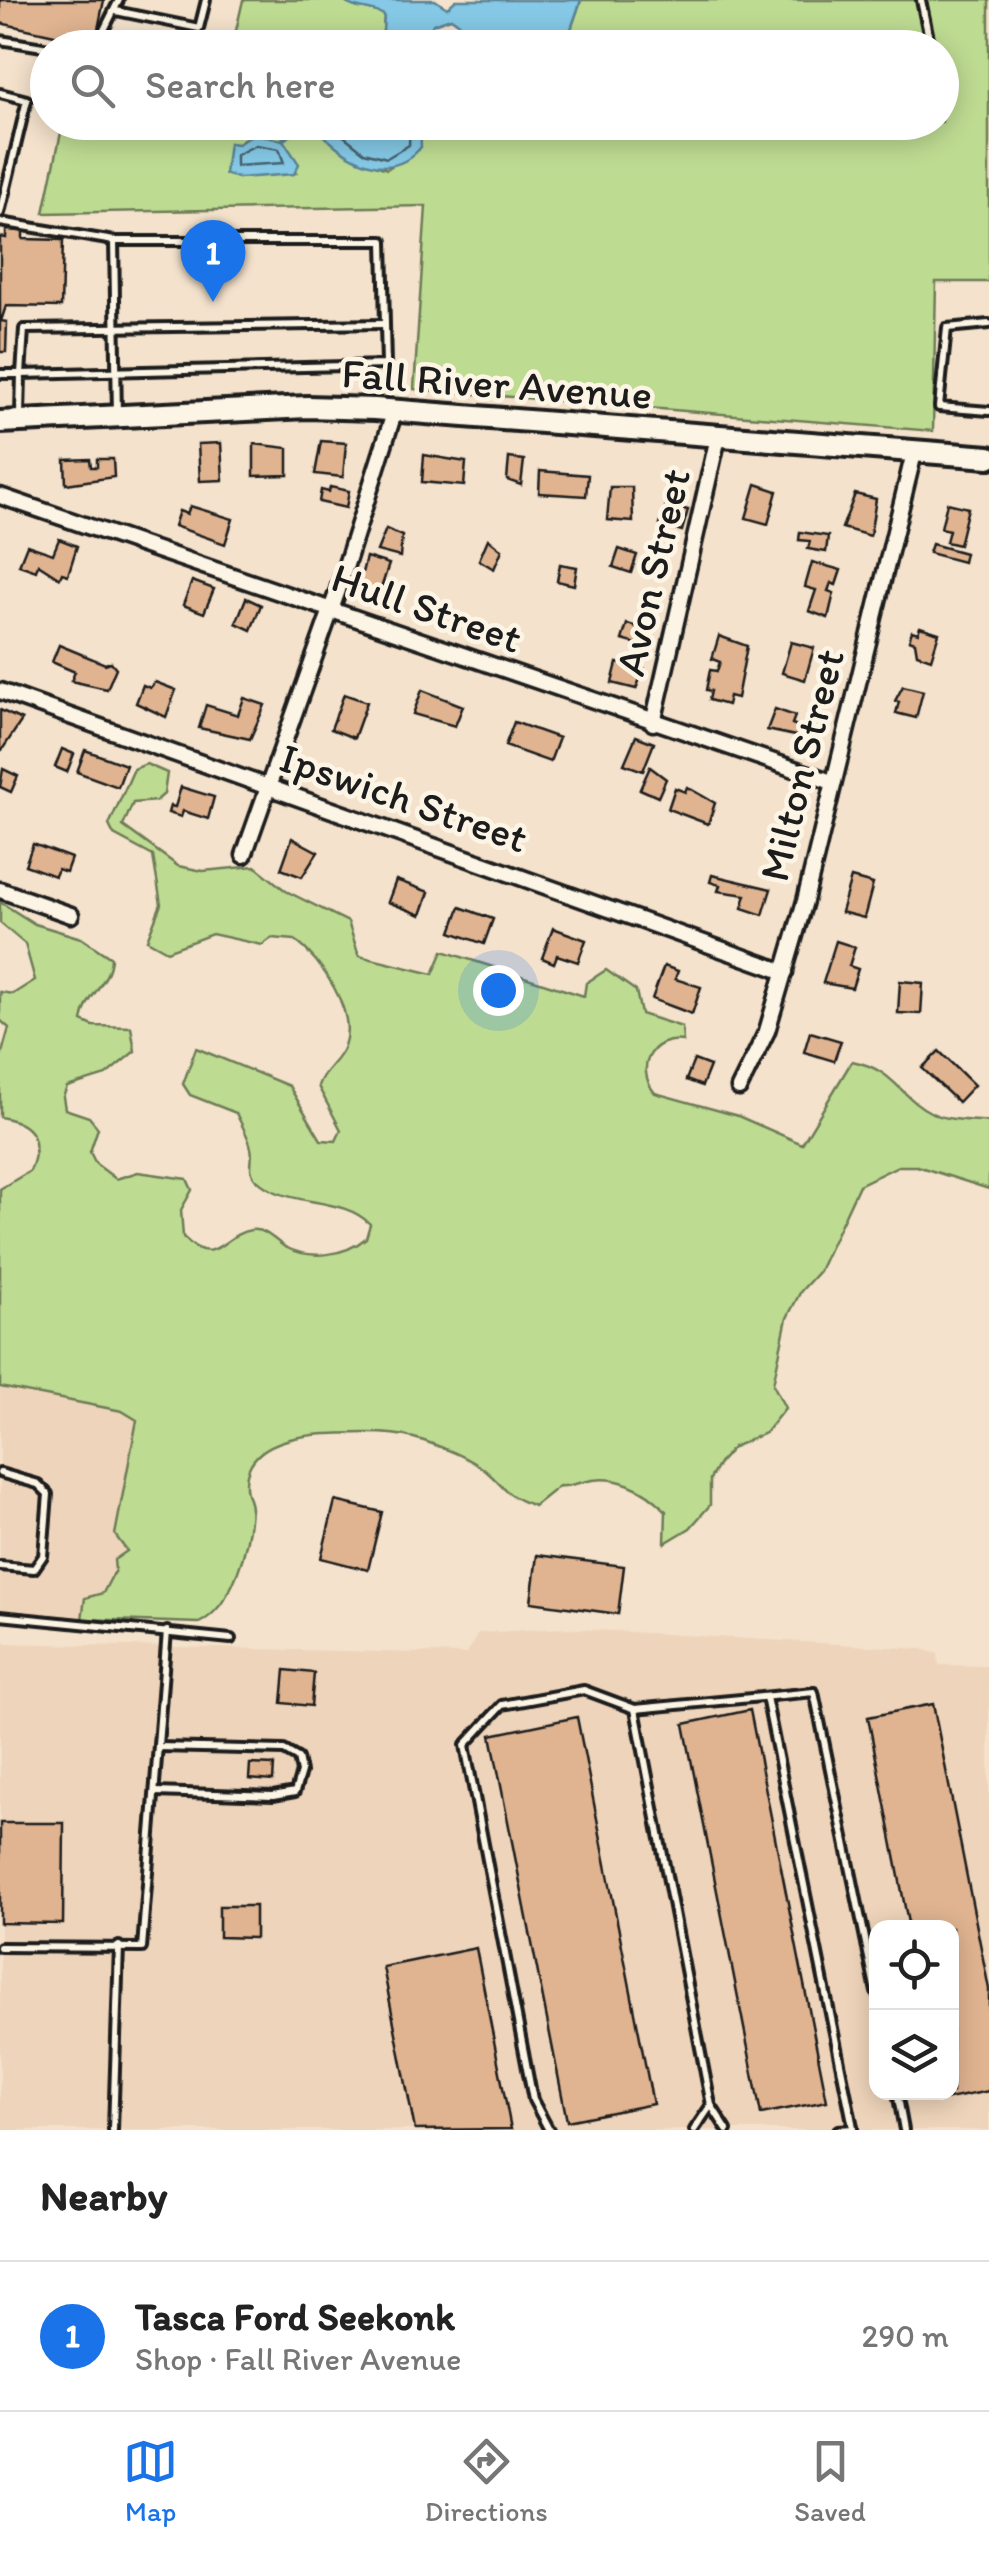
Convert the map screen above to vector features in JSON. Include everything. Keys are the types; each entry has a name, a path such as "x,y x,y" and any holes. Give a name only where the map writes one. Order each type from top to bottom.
{"main road":[{"name":"Fall River Avenue","path":"10,422 307,407 395,410 989,457"}],"street":[{"path":"244,854 395,410"},
{"name":"Avon Street","path":"654,723 718,437"},
{"name":"Milton Street","path":"739,1088 767,1031 785,972 914,452"},
{"name":"Hull Street","path":"0,496 832,782"},
{"name":"Ipswich Street","path":"0,691 785,972"},
{"path":"0,890 72,915"}],"lane":[{"path":"105,30 119,0"},
{"path":"116,11 200,28 206,0"},
{"path":"921,0 927,30"},
{"path":"0,40 30,45"},
{"path":"0,93 27,100 0,213"},
{"path":"0,222 114,241 383,241 386,364 0,374"},
{"path":"114,241 116,416"},
{"path":"10,422 21,374 24,329 385,324"},
{"path":"989,324 947,328 940,407 989,411"},
{"path":"0,1473 38,1484 48,1494 43,1556 34,1569 0,1566"},
{"path":"0,1616 231,1639"},
{"path":"0,1947 142,1948 166,1632"},
{"path":"549,2130 533,2100 465,1745 502,1705 584,1690 636,1709 814,1692 869,1958"},
{"path":"766,1697 853,2129 838,2130"},
{"path":"636,1709 711,2105 727,2130"},
{"path":"154,1792 273,1796 295,1792 301,1772 298,1758 284,1750 158,1747"},
{"path":"113,2130 118,1946"},
{"path":"898,2100 904,2130"},
{"path":"694,2130 711,2105"}],"shaded area":[{"path":"0,1387 123,1411 137,1419 127,1551 103,1593 85,1598 82,1619 0,1615"},
{"path":"561,1628 922,1649 938,1654 939,1665 989,1666 989,2130 0,2130 0,1643 467,1654 478,1633"}],"green space":[{"path":"243,0 342,0 384,15 383,30 236,30"},
{"path":"581,0 989,0 989,282 936,282 933,431 414,389 426,206 44,213 59,140 243,140 238,144 238,178 295,173 248,140 330,140 346,152 387,169 420,147 420,140 959,140 959,30 570,30"},
{"path":"146,764 167,773 164,794 156,801 133,803 123,826 178,866 203,871 255,866 286,891 348,922 359,956 433,974 443,951 584,996 586,983 606,970 636,991 641,1014 682,1027 683,1041 663,1044 646,1064 655,1093 738,1116 802,1144 852,1061 867,1065 938,1116 989,1122 989,1189 917,1166 898,1166 859,1185 819,1271 801,1291 787,1318 773,1384 785,1408 765,1433 733,1447 710,1479 710,1505 690,1528 665,1543 666,1511 649,1496 618,1481 559,1486 534,1506 511,1495 472,1461 424,1441 375,1433 312,1435 273,1445 253,1461 246,1490 251,1509 243,1556 230,1589 211,1615 199,1623 82,1619 85,1598 103,1593 115,1570 114,1560 127,1551 115,1535 137,1420 122,1411 0,1387 0,1189 30,1171 35,1142 20,1124 0,1117 0,1060 9,1028 0,1020 0,992 13,994 35,980 25,944 0,923 0,902 35,924 81,938 111,958 82,1021 93,1026 131,1027 135,1051 106,1075 67,1087 63,1097 65,1109 89,1117 98,1128 90,1152 96,1164 116,1179 138,1172 187,1179 192,1190 181,1210 183,1237 203,1250 256,1230 295,1251 327,1254 358,1244 366,1238 370,1224 344,1209 267,1188 253,1175 250,1144 236,1113 190,1095 183,1084 196,1048 289,1086 321,1140 336,1141 341,1130 318,1086 339,1057 347,1032 334,988 295,940 272,938 262,945 212,934 167,951 147,940 161,904 153,856 114,835 109,825 134,769"}],"water":[{"path":"342,0 435,0 447,8 456,0 581,0 570,30 461,30 451,18 433,24 431,30 383,30 384,15"},
{"path":"244,140 283,140 299,164 294,174 238,178 225,174 229,143"},
{"path":"329,140 421,140 421,147 408,159 379,166 350,156"}],"building":[{"path":"0,0 104,0 98,30 32,30 0,23"},
{"path":"6,230 23,231 23,239 63,240 61,307 6,306 1,321 7,322 6,352 0,352 0,237 6,238"},
{"path":"321,441 346,443 343,477 315,474"},
{"path":"221,443 223,480 200,481 198,444"},
{"path":"254,444 288,448 288,475 254,476"},
{"path":"424,455 466,462 464,486 422,482"},
{"path":"509,458 524,460 521,485 507,480"},
{"path":"90,459 91,467 97,467 97,459 113,459 114,477 66,484 65,460"},
{"path":"540,471 588,475 586,496 539,493"},
{"path":"756,484 777,491 768,524 746,518"},
{"path":"330,487 349,491 346,508 319,502 321,490 329,492"},
{"path":"610,487 632,487 633,522 607,520"},
{"path":"855,494 876,499 870,536 842,528"},
{"path":"947,503 968,508 959,545 946,542 949,530 941,528"},
{"path":"666,505 688,510 682,531 660,525"},
{"path":"190,506 233,519 225,544 174,526 179,511 187,514"},
{"path":"386,529 402,536 400,557 377,551"},
{"path":"800,532 828,536 826,552 808,549 810,541 799,540"},
{"path":"59,539 77,546 68,575 62,573 60,578 38,564 36,571 19,565 27,545 53,554"},
{"path":"488,539 502,550 494,569 479,560"},
{"path":"932,544 965,553 963,562 929,553"},
{"path":"619,549 637,555 631,573 613,567"},
{"path":"366,557 389,564 376,604 356,597"},
{"path":"812,562 841,570 836,585 831,583 828,591 834,593 828,618 809,611 816,590 805,587"},
{"path":"560,564 577,567 574,585 557,581"},
{"path":"192,581 214,589 204,613 183,605"},
{"path":"246,598 261,605 251,630 236,623"},
{"path":"627,624 645,629 640,645 622,640"},
{"path":"920,627 939,633 931,659 917,654 915,642 909,640 912,631 918,633"},
{"path":"719,636 747,646 737,698 729,696 727,705 709,700 711,691 706,690 710,670 717,671 720,662 712,659"},
{"path":"791,642 814,648 805,680 782,673"},
{"path":"59,645 105,664 111,662 116,668 107,689 71,681 75,672 52,662"},
{"path":"617,663 644,669 636,689 612,683"},
{"path":"155,682 176,690 166,717 136,703 143,685 150,688"},
{"path":"903,686 923,691 916,718 896,713 899,702 895,701"},
{"path":"422,690 463,706 455,726 413,714"},
{"path":"344,694 367,702 354,738 331,729"},
{"path":"244,698 265,705 250,739 199,728 206,705 238,715"},
{"path":"775,709 795,716 792,724 803,728 800,737 767,730"},
{"path":"0,710 22,720 2,750 0,749"},
{"path":"514,722 559,738 550,762 505,746"},
{"path":"636,736 654,743 643,771 624,764"},
{"path":"62,749 74,754 67,772 55,767"},
{"path":"85,750 126,765 118,787 77,772"},
{"path":"650,767 666,779 658,797 640,789"},
{"path":"3,769 18,776 11,792 0,787"},
{"path":"181,787 214,797 208,819 183,811 181,817 168,813 170,806 175,807"},
{"path":"687,787 715,803 708,824 668,809 675,788 685,792"},
{"path":"292,838 318,852 302,877 281,869"},
{"path":"33,844 71,858 66,872 58,869 55,876 25,865"},
{"path":"712,875 771,889 763,915 742,908 746,895 718,891 720,885 710,882"},
{"path":"851,878 873,884 864,918 841,912"},
{"path":"396,880 429,892 421,915 388,902"},
{"path":"460,907 493,919 484,944 451,932"},
{"path":"553,928 586,940 578,962 557,955 554,963 542,958"},
{"path":"836,941 855,947 849,966 858,969 852,988 823,983"},
{"path":"664,966 678,971 675,979 701,987 692,1014 652,999"},
{"path":"900,981 923,983 921,1014 898,1013"},
{"path":"810,1032 841,1041 834,1061 804,1052"},
{"path":"939,1051 974,1085 958,1102 922,1068"},
{"path":"694,1060 710,1066 702,1086 686,1080"},
{"path":"335,1501 382,1512 368,1570 321,1558"},
{"path":"537,1555 624,1566 618,1614 531,1602"},
{"path":"285,1670 314,1673 311,1706 282,1703"},
{"path":"933,1704 989,1989 989,2091 959,2097 959,1920 907,1920 868,1717"},
{"path":"750,1710 827,2101 761,2114 684,1724"},
{"path":"577,1717 653,2104 567,2121 491,1735"},
{"path":"250,1764 274,1765 273,1781 249,1779"},
{"path":"0,1823 64,1823 63,1924 0,1923"},
{"path":"219,1906 255,1906 255,1938 219,1937"},
{"path":"476,1948 511,2129 415,2130 383,1967"}],"place":[{"name":"Tasca Ford Seekonk","path":"213,302"}]}
